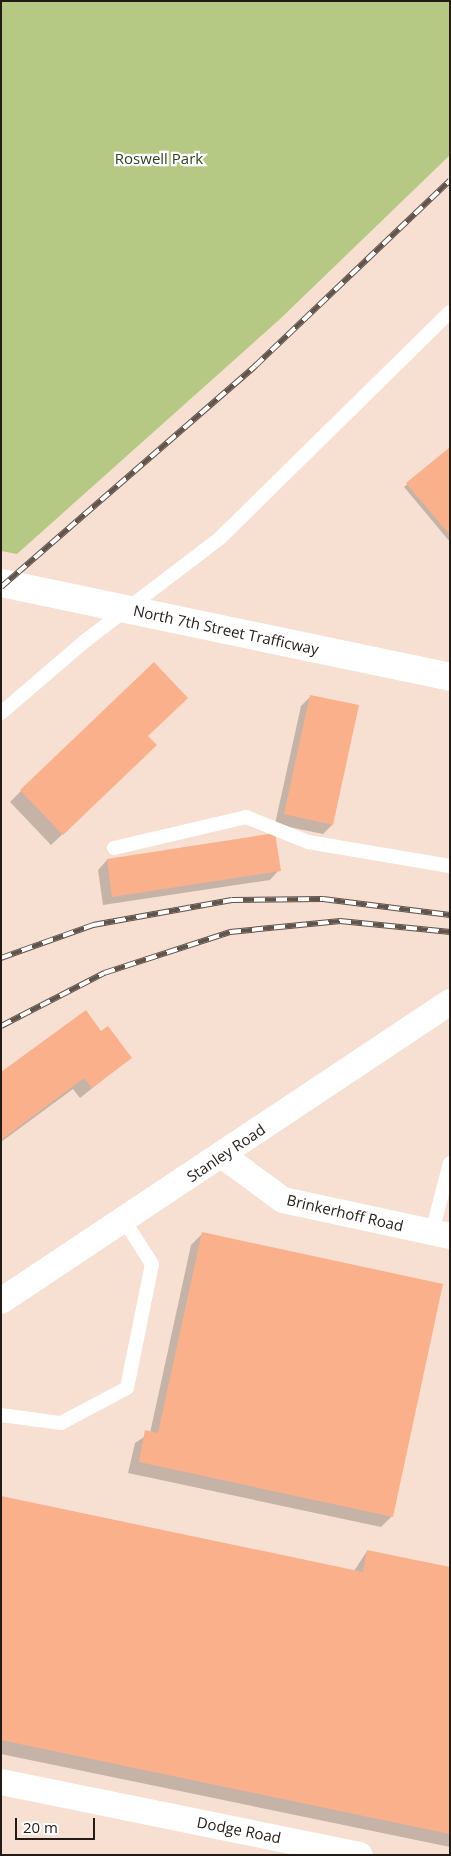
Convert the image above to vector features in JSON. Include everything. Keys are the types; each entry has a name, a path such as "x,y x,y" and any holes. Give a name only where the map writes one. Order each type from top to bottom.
{"main road":[{"name":"North 7th Street Trafficway","path":"1,583 450,677"}],"street":[{"name":"Stanley Road","path":"1,1301 223,1156 450,1002"},
{"name":"Brinkerhoff Road","path":"223,1156 283,1200 441,1234"},
{"name":"Dodge Road","path":"1,1782 360,1855"}],"lane":[{"path":"1,713 85,641 220,538 450,312"},
{"path":"114,848 246,817 308,842 450,866"},
{"path":"441,1234 450,1163"},
{"path":"1,1415 61,1423 127,1388 152,1264 124,1220"}],"green space":[{"name":"Roswell Park","path":"1,1 450,1 450,155 279,320 17,554 1,551"}],"building":[{"path":"450,447 450,535 406,483"},
{"path":"154,662 188,698 148,736 157,745 63,835 20,790"},
{"path":"310,695 359,705 333,825 284,814"},
{"path":"275,833 281,871 112,897 107,859"},
{"path":"86,1010 101,1031 108,1026 132,1058 92,1088 84,1078 1,1140 1,1072"},
{"path":"202,1232 443,1284 393,1517 139,1462 145,1430 158,1433"},
{"path":"1,1496 363,1572 367,1550 450,1567 450,1834 1,1740"}],"railway":[{"path":"1,587 255,366 450,180"},
{"path":"1,958 93,925 232,900 323,899 450,915"},
{"path":"1,1026 104,973 230,932 340,921 450,932"}]}
